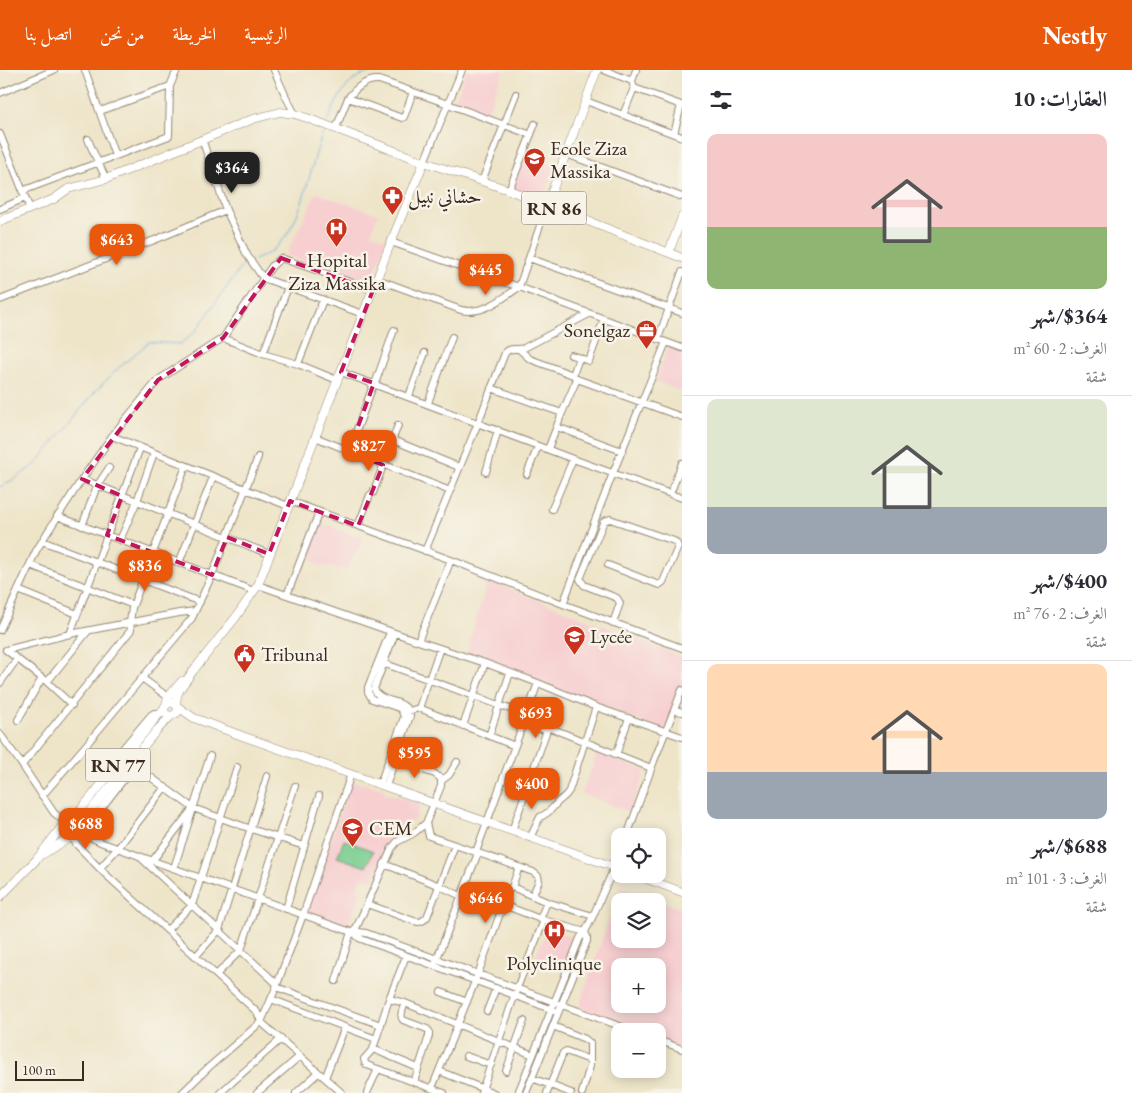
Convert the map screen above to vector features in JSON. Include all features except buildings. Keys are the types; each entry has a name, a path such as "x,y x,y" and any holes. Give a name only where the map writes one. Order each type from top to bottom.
{"main road":[{"path":"547,205 598,70"},
{"name":"RN 86","path":"0,221 54,199 68,190 106,179 253,119 280,112 295,114 319,122 424,162 509,190 682,258"},
{"name":"RN 77","path":"177,706 176,699 179,692 193,671 236,617 256,588 424,162"},
{"path":"668,252 682,217"},
{"name":"RN 77","path":"0,897 36,860 66,822 79,812 164,706 177,686 193,671"},
{"path":"194,718 172,716 165,713 164,706 171,702 194,718 245,737 611,866"},
{"path":"172,716 177,713 177,706"},
{"name":"RN 77","path":"36,860 75,832 91,810 133,764 157,730 172,716"},
{"path":"66,822 74,822 78,826 75,832 67,836 63,833 62,828 66,822"},
{"path":"658,883 682,892"}],"street":[{"path":"0,93 54,70"},
{"path":"85,70 115,156"},
{"path":"22,191 169,136 170,86 177,70"},
{"path":"274,70 295,114"},
{"path":"424,162 462,70"},
{"path":"604,70 682,105 674,134"},
{"path":"623,115 636,70"},
{"path":"332,127 352,93 373,80 386,82 530,135"},
{"path":"100,111 170,86"},
{"path":"348,98 402,118 404,117 412,92"},
{"path":"482,181 516,94"},
{"path":"280,112 286,97"},
{"path":"586,101 682,137"},
{"path":"509,190 535,124"},
{"path":"0,135 30,209"},
{"path":"88,139 92,152 99,162 106,179"},
{"path":"202,139 226,210 247,255 263,278 363,314"},
{"path":"566,154 682,196"},
{"path":"0,209 25,198"},
{"path":"377,279 461,310 470,312 487,308 519,287 547,205"},
{"path":"0,300 226,210"},
{"path":"391,242 519,287 682,348"},
{"path":"0,630 42,541 112,436 158,380 223,338 272,266 281,258 373,290"},
{"path":"529,258 682,313"},
{"path":"658,339 682,272"},
{"path":"263,354 288,287"},
{"path":"298,364 323,300"},
{"path":"520,350 589,314"},
{"path":"570,355 589,361 604,319"},
{"path":"349,451 394,330"},
{"path":"428,403 452,337"},
{"path":"223,338 263,354 298,364 337,380"},
{"path":"563,604 666,342"},
{"path":"425,551 507,350 513,348 520,350 530,359 682,417"},
{"path":"409,396 425,353"},
{"path":"548,449 575,377 579,358"},
{"path":"341,372 682,498"},
{"path":"491,388 562,412"},
{"path":"358,526 370,495 373,493 398,425"},
{"path":"557,426 622,451"},
{"path":"486,472 498,430"},
{"path":"112,436 246,490 358,526 682,648"},
{"path":"315,438 450,491"},
{"path":"392,440 459,467"},
{"path":"527,474 538,446"},
{"path":"70,634 140,448"},
{"path":"120,540 154,453"},
{"path":"42,796 192,618 212,576 258,457"},
{"path":"552,510 573,459"},
{"path":"670,494 682,463"},
{"path":"22,765 131,630 130,622 133,605 186,466"},
{"path":"82,526 97,486 109,468"},
{"path":"180,563 213,476"},
{"path":"82,479 269,554"},
{"path":"287,595 319,512"},
{"path":"57,516 212,576 287,595 486,663 596,707 682,737"},
{"path":"608,565 659,586 663,582 678,544 610,519 604,521 580,579 582,584 620,600 613,623"},
{"path":"42,541 200,602"},
{"path":"418,641 451,560"},
{"path":"30,565 133,605"},
{"path":"18,590 77,614"},
{"path":"72,704 6,650 70,634 196,611"},
{"path":"18,720 45,680 88,631"},
{"path":"383,785 409,720 404,706 374,692 374,687 393,632"},
{"path":"393,632 368,692 372,698 406,712 419,708 515,746"},
{"path":"419,708 440,648"},
{"path":"0,683 17,659"},
{"path":"383,663 526,715"},
{"path":"463,726 486,663"},
{"path":"489,736 510,672"},
{"path":"142,678 164,706"},
{"path":"434,967 465,888 538,683"},
{"path":"630,828 682,690"},
{"path":"530,838 540,816 549,812 565,797 596,707"},
{"path":"675,710 682,712"},
{"path":"616,755 630,718"},
{"path":"523,723 542,729 548,727 651,768"},
{"path":"512,831 548,727"},
{"path":"0,734 54,813 66,822"},
{"path":"174,868 210,756"},
{"path":"336,981 353,933 368,904 392,848 397,842 414,834 426,823 441,786 441,781 437,775 392,760"},
{"path":"441,781 449,775 457,762"},
{"path":"133,764 193,808 304,846"},
{"path":"167,930 192,905 237,767"},
{"path":"182,1093 262,1022 303,915 351,774"},
{"path":"196,956 219,930 267,776"},
{"path":"216,975 241,950 295,786"},
{"path":"100,868 118,848 165,787"},
{"path":"286,909 320,796"},
{"path":"153,860 193,808"},
{"path":"426,823 429,836"},
{"path":"75,832 353,933 361,939 434,967 477,978 515,992 555,1011"},
{"path":"75,832 77,845 100,868 257,1012 262,1022 342,1093"},
{"path":"414,834 429,836 533,872 538,876 539,881 532,896"},
{"path":"368,904 414,921 423,921 427,917 455,845"},
{"path":"137,854 277,985 381,1025"},
{"path":"384,864 461,896"},
{"path":"432,1088 477,978 509,889 512,887 519,867"},
{"path":"518,1093 533,1055 558,1004 580,938 585,932 611,881"},
{"path":"512,887 547,902 593,916"},
{"path":"465,888 504,906 542,920 585,932"},
{"path":"482,1091 547,902"},
{"path":"353,933 366,933 437,959 496,988 558,1004 611,1023"},
{"path":"406,956 389,999 373,1049 364,1059 365,1063 444,1093"},
{"path":"487,1011 496,988"},
{"path":"440,992 467,1002"},
{"path":"271,999 376,1039"},
{"path":"389,999 405,1003 533,1055"},
{"path":"405,1003 401,1018 430,1032 414,1082"},
{"path":"526,1093 553,1026 555,1011"},
{"path":"506,1072 524,1022"},
{"path":"553,1026 585,1039 590,1043 590,1060 582,1093"},
{"path":"325,1078 344,1027"},
{"path":"220,1093 281,1039"},
{"path":"666,1043 682,1049"},
{"path":"373,1049 418,1068"},
{"path":"547,1093 563,1053 566,1051 590,1060"},
{"path":"257,1093 300,1056"},
{"path":"466,1056 490,1065"},
{"path":"367,1093 378,1069"},
{"path":"439,1071 482,1091 494,1093"},
{"path":"296,1093 318,1073"},
{"path":"532,1078 571,1093"},
{"path":"420,1093 422,1085"},
{"path":"330,1093 335,1088"}],"highlighted area":[{"path":"281,258 373,290 341,372 374,383 349,451 383,465 358,526 290,501 269,554 227,537 212,575 107,535 122,496 82,479 158,380 223,338"}],"shaded area":[{"path":"467,70 504,70 486,114 454,102"},
{"name":"Ecole Ziza Massika","path":"526,154 555,166 542,200 513,190"},
{"name":"Hopital Ziza Massika","path":"316,193 378,214 371,233 387,239 370,287 286,255"},
{"path":"668,347 682,351 682,392 655,381"},
{"path":"320,523 364,539 346,570 315,564 308,554"},
{"name":"Lycée","path":"488,580 682,657 682,690 665,731 466,654"},
{"path":"597,753 645,770 630,813 582,793"},
{"name":"CEM","path":"351,781 384,788 385,794 398,796 420,807 416,817 404,824 403,834 394,840 383,857 374,880 362,877 357,890 361,892 348,930 305,912"},
{"path":"620,887 637,893 618,893"},
{"path":"666,903 682,909 682,1048 666,1043 666,1023 612,1023 582,1012 579,1006 611,913 611,948 666,948"},
{"name":"Polyclinique","path":"548,928 575,939 561,972 534,961"}],"green space":[{"path":"344,840 373,851 366,867 337,857"}],"waterway":[{"path":"327,122 343,92 354,80 361,75 392,70"},
{"path":"254,260 274,249 293,224 300,209 319,142 325,128"},
{"path":"0,487 36,464 95,392 114,372 149,342 180,344 195,332 241,267 248,263"}],"place":[{"name":"Ecole Ziza Massika","path":"534,178"},
{"name":"حشاني نبيل","path":"392,215"},
{"name":"Hopital Ziza Massika","path":"337,247"},
{"name":"Sonelgaz","path":"646,349"},
{"name":"Lycée","path":"574,655"},
{"name":"Tribunal","path":"245,673"},
{"name":"CEM","path":"353,847"},
{"name":"Polyclinique","path":"554,950"}]}
